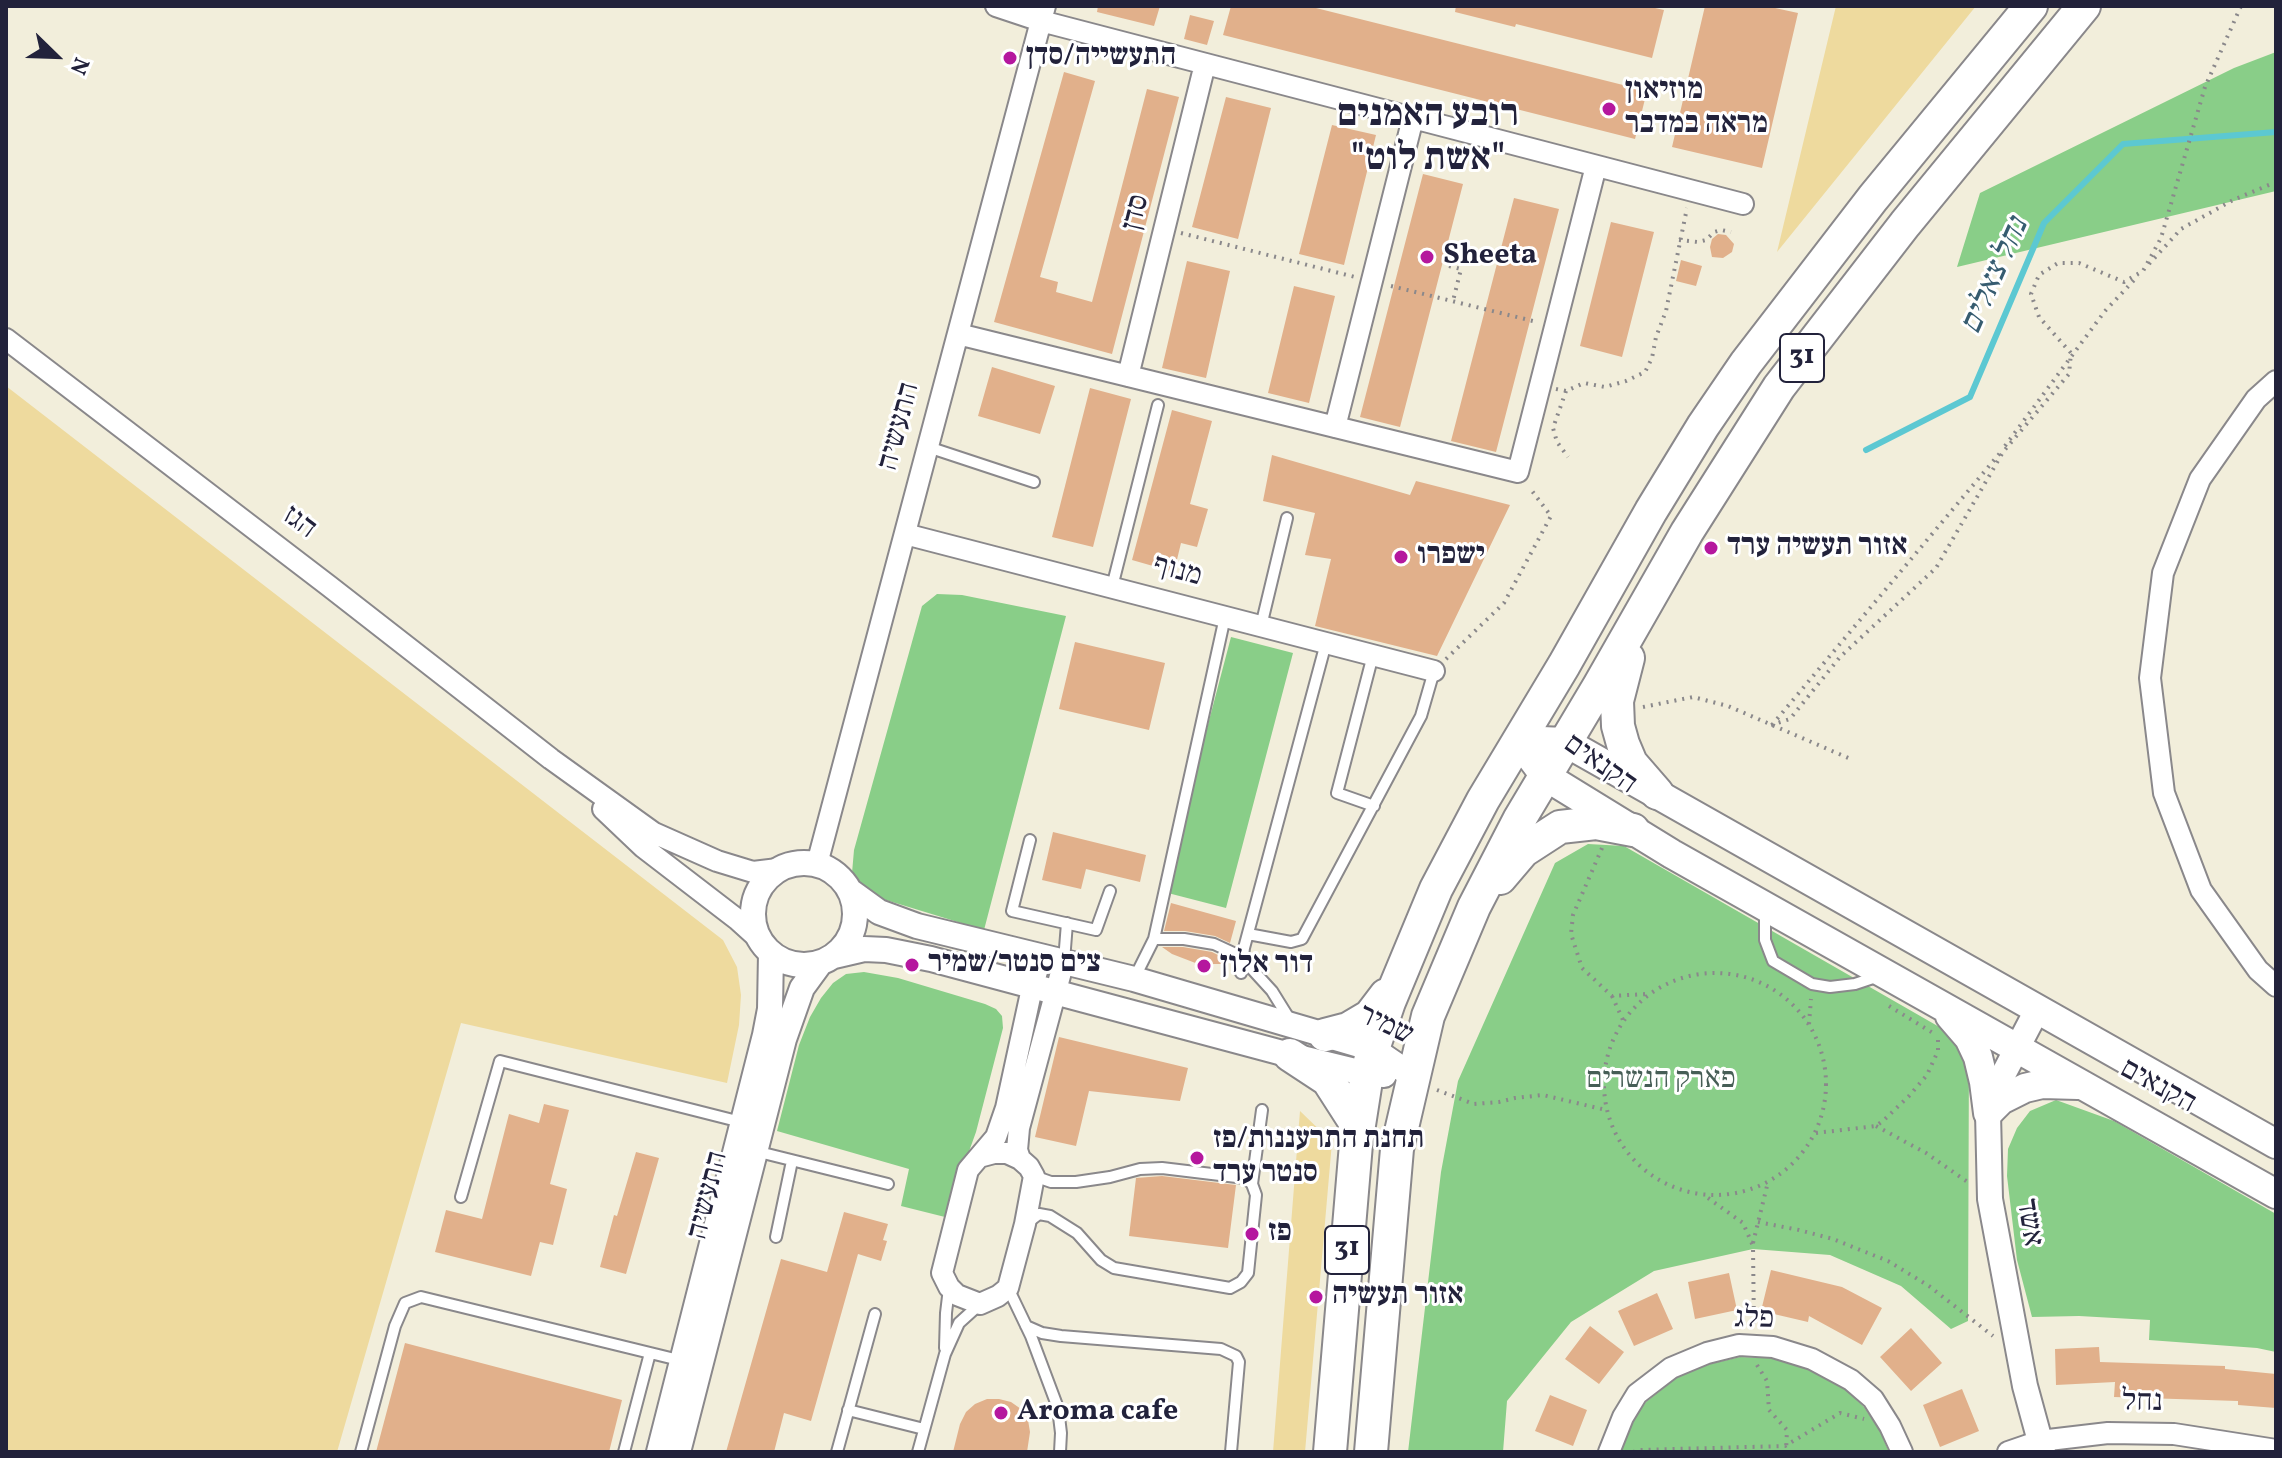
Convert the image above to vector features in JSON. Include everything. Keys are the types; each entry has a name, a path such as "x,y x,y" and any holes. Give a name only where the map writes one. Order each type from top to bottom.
{"highway":[{"name":"31","path":"1330,1452 1354,1167 1370,1061 1399,976 1436,889 1483,800 1703,426 1746,363 1873,198 2031,6"},
{"name":"31","path":"1371,1452 1397,1149 1428,1016 1474,907 1519,820 1687,532 1779,387 1905,224 2084,6"},
{"path":"1639,615 1617,701 1617,713 1623,744 1631,763 1657,793"},
{"path":"1474,907 1523,851 1560,827 1596,823 1620,834"},
{"path":"1325,1035 1348,1029 1370,1016 1399,976"},
{"path":"1292,1040 1328,1080 1355,1122 1354,1167"}],"main road":[{"name":"הקנאים","path":"1518,740 1565,742 2276,1144"},
{"name":"הקנאים","path":"1518,740 1545,776 1620,834 1765,906 2276,1194"},
{"path":"1935,1002 1956,1022 1973,1047 1984,1082 1988,1113"},
{"path":"1988,1113 2001,1100 2025,1088 2058,1084 2084,1086"}],"street":[{"path":"996,6 1043,14 1205,64 1743,204"},
{"name":"התעשיה","path":"817,864 1043,14"},
{"name":"סדן","path":"1128,376 1205,64"},
{"path":"1335,427 1413,118"},
{"path":"958,334 1518,472 1596,166"},
{"name":"הגז","path":"6,339 551,759 654,833 717,861 753,872 778,869"},
{"path":"2276,381 2256,399 2200,479 2163,573 2150,678 2164,793 2201,890 2258,970 2276,986"},
{"name":"מנוף","path":"905,534 1434,671"},
{"name":"הגז","path":"551,759 643,847 738,920 765,946"},
{"path":"801,862 817,864 839,876 850,891 855,917 850,936 827,959 798,965 780,959 765,946 753,919 755,900 764,881 778,869 801,862"},
{"name":"שמיר","path":"850,891 879,912 917,926 1134,979 1292,1040 1325,1035 1370,1061"},
{"name":"התעשיה","path":"678,1452 691,1363 752,1125 770,1009 765,946"},
{"name":"שמיר","path":"827,959 864,949 931,959 1044,991 1292,1040 1370,1061 1414,1077"},
{"path":"979,1157 1007,1153 1020,1159 1034,1176 1008,1288 983,1303 957,1295 942,1273 968,1170 979,1157 996,1137 1053,958"},
{"name":"התעשיה","path":"659,1452 691,1363 755,1151 752,1125 802,988 827,959"},
{"path":"1020,1159 1017,1150 1019,1128 1044,991"},
{"name":"אשד","path":"2037,1010 1992,1096 1988,1113 1990,1199 2019,1356 2042,1447"},
{"name":"פלג","path":"1609,1452 1623,1417 1637,1394 1671,1368 1707,1353 1739,1345 1773,1347 1812,1359 1851,1380 1873,1399 1902,1452"},
{"name":"נחל","path":"2008,1452 2108,1433 2174,1434 2276,1450"}],"lane":[{"path":"1112,587 1158,405"},
{"path":"928,447 1034,482"},
{"path":"1261,626 1287,518"},
{"path":"1134,979 1154,939 1225,617"},
{"path":"1240,956 1241,973 1248,934 1326,643"},
{"path":"1373,655 1337,793 1374,806"},
{"path":"1248,934 1291,942 1302,939 1421,716 1434,671"},
{"path":"1030,840 1012,911 1096,930 1110,891"},
{"path":"1765,906 1765,940 1773,961 1812,984 1830,987 1855,984 1885,974"},
{"path":"1053,958 1067,923"},
{"path":"1154,939 1184,939 1214,944 1240,956 1272,991 1292,1040"},
{"path":"461,1197 500,1061 752,1125"},
{"path":"1025,1224 1039,1214 1050,1216 1077,1233 1101,1260 1114,1268 1230,1288 1241,1282 1248,1273 1256,1195 1252,1184 1262,1110"},
{"path":"755,1151 888,1184"},
{"path":"776,1237 792,1161"},
{"path":"1034,1176 1051,1182 1076,1182 1140,1169 1162,1168 1245,1178 1252,1184"},
{"path":"945,1354 949,1287"},
{"path":"1008,1288 1058,1408 1060,1452"},
{"path":"361,1452 395,1326 405,1303 421,1297 691,1363"},
{"path":"918,1452 945,1354 959,1323 983,1303 1003,1305 1042,1333 1221,1349 1236,1356 1239,1362 1231,1452"},
{"path":"837,1452 875,1314"},
{"path":"624,1452 650,1353"},
{"path":"848,1410 924,1429"}],"path":[{"path":"1771,725 1790,719 1840,657 1936,568 2003,452 2069,374 2071,353 2039,317 2031,294 2039,275 2058,263 2079,263 2124,282 2143,271 2161,238 2205,87 2241,6"},
{"path":"1771,725 1999,453 2105,311 2181,229 2233,200 2276,182"},
{"path":"1540,386 1566,391 1584,383 1605,387 1645,372 1666,311 1691,190"},
{"path":"1164,229 1555,326"},
{"path":"1679,240 1698,242 1706,240 1714,232 1731,232"},
{"path":"1449,266 1461,269 1453,301"},
{"path":"1566,391 1553,428 1557,442 1568,457"},
{"path":"1434,671 1504,603 1551,516 1518,472"},
{"path":"1617,713 1693,697 1728,706 1853,760"},
{"path":"1620,834 1573,915 1571,934 1582,968 1612,996 1623,1021"},
{"path":"1711,972 1750,978 1784,996 1809,1024 1821,1050 1826,1077 1822,1113 1808,1147 1782,1173 1750,1191 1728,1196 1706,1196 1669,1187 1636,1164 1613,1131 1603,1091 1608,1050 1623,1021 1648,994 1672,981 1711,972"},
{"path":"1809,1024 1812,984"},
{"path":"1855,984 1949,1042"},
{"path":"1612,996 1648,994"},
{"path":"1876,1126 1927,1075 1938,1051 1938,1036"},
{"path":"1414,1077 1429,1087 1474,1104 1543,1095 1606,1110"},
{"path":"1815,1133 1876,1126 1942,1162 1990,1199"},
{"path":"1768,1181 1753,1246 1754,1346 1758,1369 1767,1381 1769,1410 1787,1430 1785,1449"},
{"path":"1706,1196 1743,1223 1753,1246"},
{"path":"1758,1222 1833,1239 1888,1261 1929,1286 2019,1356"},
{"path":"1633,1452 1785,1449 1840,1413 1890,1426"}],"green space":[{"path":"2276,52 2276,191 1957,267 1980,193 2234,68"},
{"path":"937,594 962,595 1066,616 984,930 876,897 860,887 852,873 854,850 922,606"},
{"path":"1231,637 1293,653 1226,908 1164,892"},
{"name":"פארק הנשרים","path":"1588,844 1624,846 1969,1044 1968,1321 1951,1329 1901,1286 1830,1255 1753,1249 1654,1271 1571,1322 1507,1401 1503,1452 1408,1452 1441,1172 1458,1081 1555,863"},
{"path":"864,972 898,978 985,1004 1002,1016 1003,1028 976,1132 956,1179 945,1217 901,1206 909,1169 777,1131 799,1045 810,1017 833,983 846,974"},
{"path":"2056,1100 2114,1121 2276,1214 2276,1352 2149,1340 2150,1320 2032,1317 2017,1260 2007,1176 2008,1149 2017,1128 2030,1111"},
{"path":"1740,1357 1771,1358 1807,1369 1845,1389 1864,1407 1889,1452 1621,1452 1632,1422 1646,1402 1676,1378 1710,1364"}],"sand":[{"path":"1836,6 1976,6 1777,252"},
{"path":"6,386 723,940 737,967 741,995 739,1025 727,1083 461,1023 337,1452 6,1452"},
{"path":"1300,1111 1332,1142 1305,1452 1273,1452"}],"building":[{"path":"1098,6 1160,6 1154,26 1097,12"},
{"path":"1231,6 1308,6 1647,91 1635,139 1223,35"},
{"path":"1456,6 1646,6 1664,10 1652,58 1455,12"},
{"path":"1705,6 1766,6 1798,13 1762,168 1672,147"},
{"path":"1190,15 1214,21 1207,45 1184,39"},
{"path":"1064,72 1095,81 1040,277 1058,282 1056,292 1092,302 1147,89 1179,97 1112,354 994,322"},
{"path":"1226,97 1271,108 1238,239 1192,227"},
{"path":"1332,125 1376,135 1344,265 1299,254"},
{"path":"1423,174 1463,184 1400,427 1360,417"},
{"path":"1514,198 1559,209 1496,452 1451,441"},
{"path":"1611,222 1654,232 1622,357 1580,346"},
{"path":"1718,234 1726,235 1734,244 1732,252 1723,258 1712,257 1712,239"},
{"path":"1681,260 1702,266 1696,286 1676,281"},
{"path":"1187,261 1230,271 1206,378 1162,368"},
{"path":"1294,286 1335,296 1309,403 1268,393"},
{"path":"992,367 1055,386 1040,434 978,416"},
{"path":"1090,388 1131,399 1093,547 1052,537"},
{"path":"1172,410 1212,421 1190,504 1208,509 1197,547 1181,543 1174,572 1132,560"},
{"name":"ישפרו","path":"1272,455 1410,495 1416,481 1510,505 1437,656 1315,626 1331,559 1305,555 1315,513 1263,501"},
{"path":"1075,642 1165,663 1149,730 1059,709"},
{"path":"1053,832 1146,855 1140,882 1086,869 1081,889 1042,880"},
{"path":"1171,903 1236,921 1230,943 1215,936 1164,931"},
{"path":"1162,947 1212,952 1226,959 1225,964 1198,964"},
{"path":"1059,1037 1188,1068 1180,1101 1089,1091 1076,1146 1035,1137"},
{"path":"544,1104 569,1110 550,1184 567,1189 553,1245 540,1242 531,1276 435,1252 446,1210 482,1219 509,1114 539,1123"},
{"path":"636,1152 659,1158 626,1274 600,1267"},
{"path":"1162,1176 1236,1185 1228,1248 1129,1236 1136,1178"},
{"path":"844,1212 888,1224 883,1240 887,1241 881,1261 858,1254 811,1421 784,1413 774,1452 726,1452 781,1259 827,1272"},
{"path":"1771,1270 1842,1287 1882,1308 1862,1345 1809,1316 1808,1322 1761,1311"},
{"path":"1729,1273 1737,1310 1695,1319 1688,1282"},
{"path":"1657,1293 1673,1329 1634,1346 1618,1311"},
{"path":"1590,1326 1624,1352 1599,1384 1565,1359"},
{"path":"1911,1328 1942,1363 1911,1391 1880,1357"},
{"path":"405,1343 622,1400 609,1452 376,1452"},
{"path":"2099,1347 2100,1362 2225,1366 2225,1369 2276,1374 2276,1408 2238,1405 2238,1401 2114,1397 2115,1382 2056,1385 2055,1349"},
{"path":"1962,1389 1979,1431 1940,1447 1923,1405"},
{"path":"1550,1395 1587,1410 1573,1446 1535,1431"},
{"path":"987,1399 1011,1402 1021,1409 1028,1420 1030,1432 1027,1452 953,1452 966,1412"}],"waterway":[{"name":"נחל צאלים","path":"1866,450 1970,397 2044,223 2123,144 2276,132"}],"place":[{"name":"התעשייה/סדן","path":"1010,58"},
{"name":"מוזיאון מראה במדבר","path":"1609,109"},
{"name":"Sheeta","path":"1427,257"},
{"name":"אזור תעשיה ערד","path":"1711,548"},
{"name":"ישפרו","path":"1401,557"},
{"name":"צים סנטר/שמיר","path":"912,965"},
{"name":"דור אלון","path":"1204,966"},
{"name":"תחנת התרעננות/פז סנטר ערד","path":"1197,1158"},
{"name":"פז","path":"1252,1234"},
{"name":"אזור תעשיה","path":"1316,1297"},
{"name":"Aroma cafe","path":"1001,1413"}],"district":[{"name":"רובע האמנים \"אשת לוט\"","path":"1428,140"}]}
